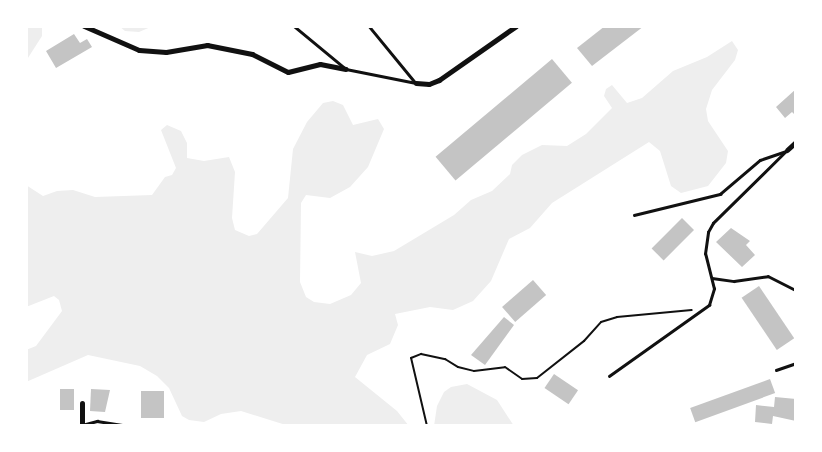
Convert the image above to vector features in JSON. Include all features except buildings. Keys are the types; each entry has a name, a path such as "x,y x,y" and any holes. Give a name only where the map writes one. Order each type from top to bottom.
{"street":[{"path":"84,26 139,50 166,52 207,45 252,54 288,72 320,64 346,70"},
{"path":"416,83 429,84 439,80 516,26"},
{"path":"787,150 796,142"},
{"path":"82,403 82,425"}],"lane":[{"path":"294,26 346,70 416,83"},
{"path":"369,26 416,83"},
{"path":"634,216 720,194 760,160 787,150"},
{"path":"609,376 703,310 712,298 712,278 705,254 713,223 787,150"},
{"path":"712,278 734,281 768,276 796,290"},
{"path":"776,370 796,363"},
{"path":"82,425 97,421 127,426"}],"path":[{"path":"427,426 411,358 420,354 445,359 458,367 474,371 490,372 505,367 522,379 538,378 584,341 601,322 663,311 703,310"}],"shaded area":[{"path":"26,26 42,26 42,36 26,61"},
{"path":"119,26 153,26 139,32 125,31"},
{"path":"732,41 738,50 735,60 712,90 706,109 708,121 728,151 726,163 708,186 681,193 671,186 660,151 649,142 552,203 530,228 509,239 491,281 473,301 453,310 430,307 395,314 398,325 390,344 367,355 355,377 397,411 409,426 289,426 241,411 221,414 204,422 189,420 182,416 169,388 157,376 140,366 88,355 26,382 26,350 36,346 62,311 59,300 54,296 26,307 26,185 43,196 57,191 73,190 95,197 152,195 165,177 172,175 176,168 161,130 167,125 181,131 187,143 187,158 204,161 229,157 235,172 232,218 235,230 249,236 257,234 288,198 293,149 307,122 323,103 333,101 343,105 353,125 378,119 384,129 368,167 350,187 330,198 306,195 301,203 300,282 306,297 314,302 330,304 351,295 361,283 355,252 372,256 394,251 454,215 471,200 492,191 510,174 512,165 522,155 542,145 567,146 586,134 612,108 604,96 606,89 612,85 627,103 642,98 673,71 707,57"},
{"path":"467,384 497,400 514,426 434,426 437,406 444,392 451,387"}]}
